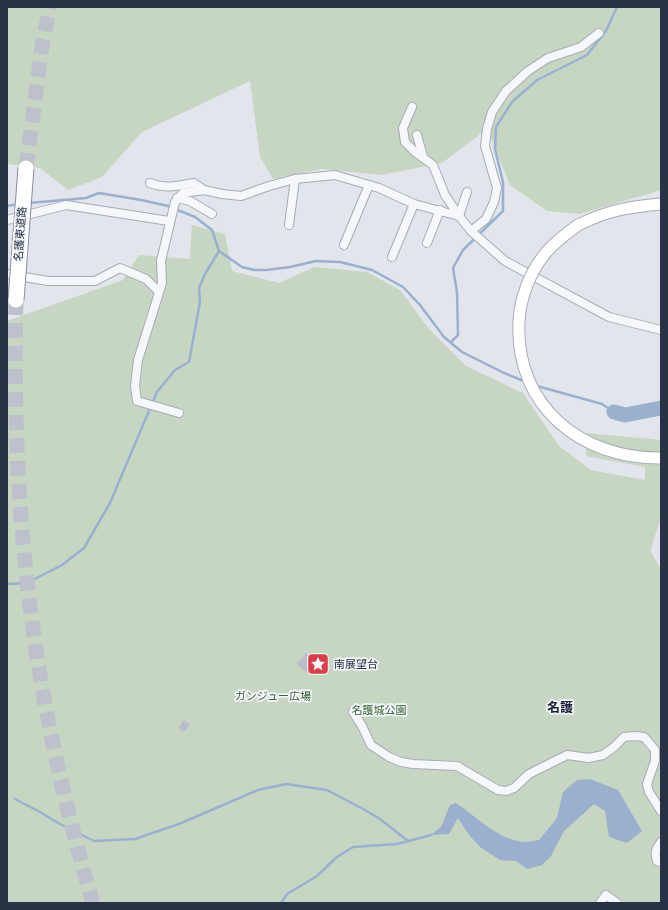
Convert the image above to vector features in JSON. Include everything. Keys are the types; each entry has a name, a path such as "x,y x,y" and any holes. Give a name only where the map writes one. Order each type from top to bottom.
{"highway":[{"name":"名護東道路","path":"16,300 26,168"}],"main road":[{"path":"661,204 622,208 603,214 578,225 560,238 544,254 532,273 519,315 520,350 528,379 535,393 550,415 581,439 595,446 626,456 661,458"}],"street":[{"path":"472,232 486,219 494,202 497,188 485,146 487,129 492,112 506,91 528,71 548,58 581,47 599,33"},
{"path":"412,107 403,128 405,142 433,165 445,195 458,216 472,232 505,261 609,317 661,330"},
{"path":"417,135 422,157"},
{"path":"179,413 136,400 135,386 138,360 162,283 161,261 170,218 176,200 183,193 204,190 241,196 295,179 335,175 379,188 414,204 458,216"},
{"path":"289,225 295,179"},
{"path":"150,183 158,187 194,183 204,190"},
{"path":"344,245 369,185"},
{"path":"458,216 467,192"},
{"path":"176,200 190,201 212,214"},
{"path":"392,256 414,204"},
{"path":"7,220 66,205 170,218"},
{"path":"428,243 440,210"},
{"path":"7,274 48,281 95,281 120,268 146,280 159,292"},
{"path":"353,712 371,745 389,757 401,762 413,764 457,766 488,785 498,790 506,791 514,788 529,774 567,755 589,758 604,755 624,738 635,736 644,737 655,750 655,761 647,784 649,792 661,811"},
{"path":"661,842 656,849 655,855 657,861 661,862"},
{"path":"600,903 606,895 617,903"}],"green space":[{"path":"7,7 661,7 661,190 580,214 547,211 510,185 487,129 442,163 381,175 322,169 273,179 260,157 250,81 142,132 102,177 68,190 40,168 7,164"},
{"name":"名護城公園","path":"192,225 225,234 232,271 279,283 314,267 367,272 400,290 429,329 466,366 523,393 559,446 591,470 645,480 645,467 586,456 586,433 661,440 661,519 653,541 651,552 661,569 661,903 7,903 7,321 123,280 139,255 190,259"}],"water":[{"path":"590,779 618,790 642,831 627,843 609,837 605,811 594,804 564,831 551,856 542,865 527,869 516,861 500,860 480,847 469,835 458,818 449,834 431,835 441,827 450,805 456,803 488,827 505,837 523,842 539,840 557,818 563,792 577,780"}],"building":[{"path":"306,653 315,662 306,672 296,664"},
{"path":"184,720 190,725 184,732 178,728"}],"waterway":[{"path":"451,342 458,335 457,292 453,268 463,250 503,211 503,182 495,149 496,127 512,102 537,80 587,55 606,31 617,7"},
{"path":"29,203 86,198 99,193 141,200 168,206 195,217 212,230 219,251 242,267 254,270 266,270 290,267 316,261 340,262 372,270 403,287 420,305 444,337 462,352 526,382"},
{"path":"7,206 18,204"},
{"path":"7,584 27,583 62,565 84,548 110,503 157,392 175,370 189,362 200,302 199,288 205,274 219,251"},
{"path":"537,386 602,404 614,412"},
{"path":"614,412 625,415 661,408"},
{"path":"15,799 94,841 135,839 179,824 258,790 286,784 327,790 380,819 408,841"},
{"path":"281,903 287,894 317,876 337,857 353,847 397,844 431,835"}],"tunnel":[{"path":"26,168 42,46 50,7"},
{"path":"16,300 15,368 18,469 31,612 52,738 81,862 93,903"}],"place":[{"name":"南展望台","path":"318,664"}],"district":[{"name":"名護","path":"560,707"}],"park label":[{"name":"ガンジュー広場","path":"273,696"}]}
